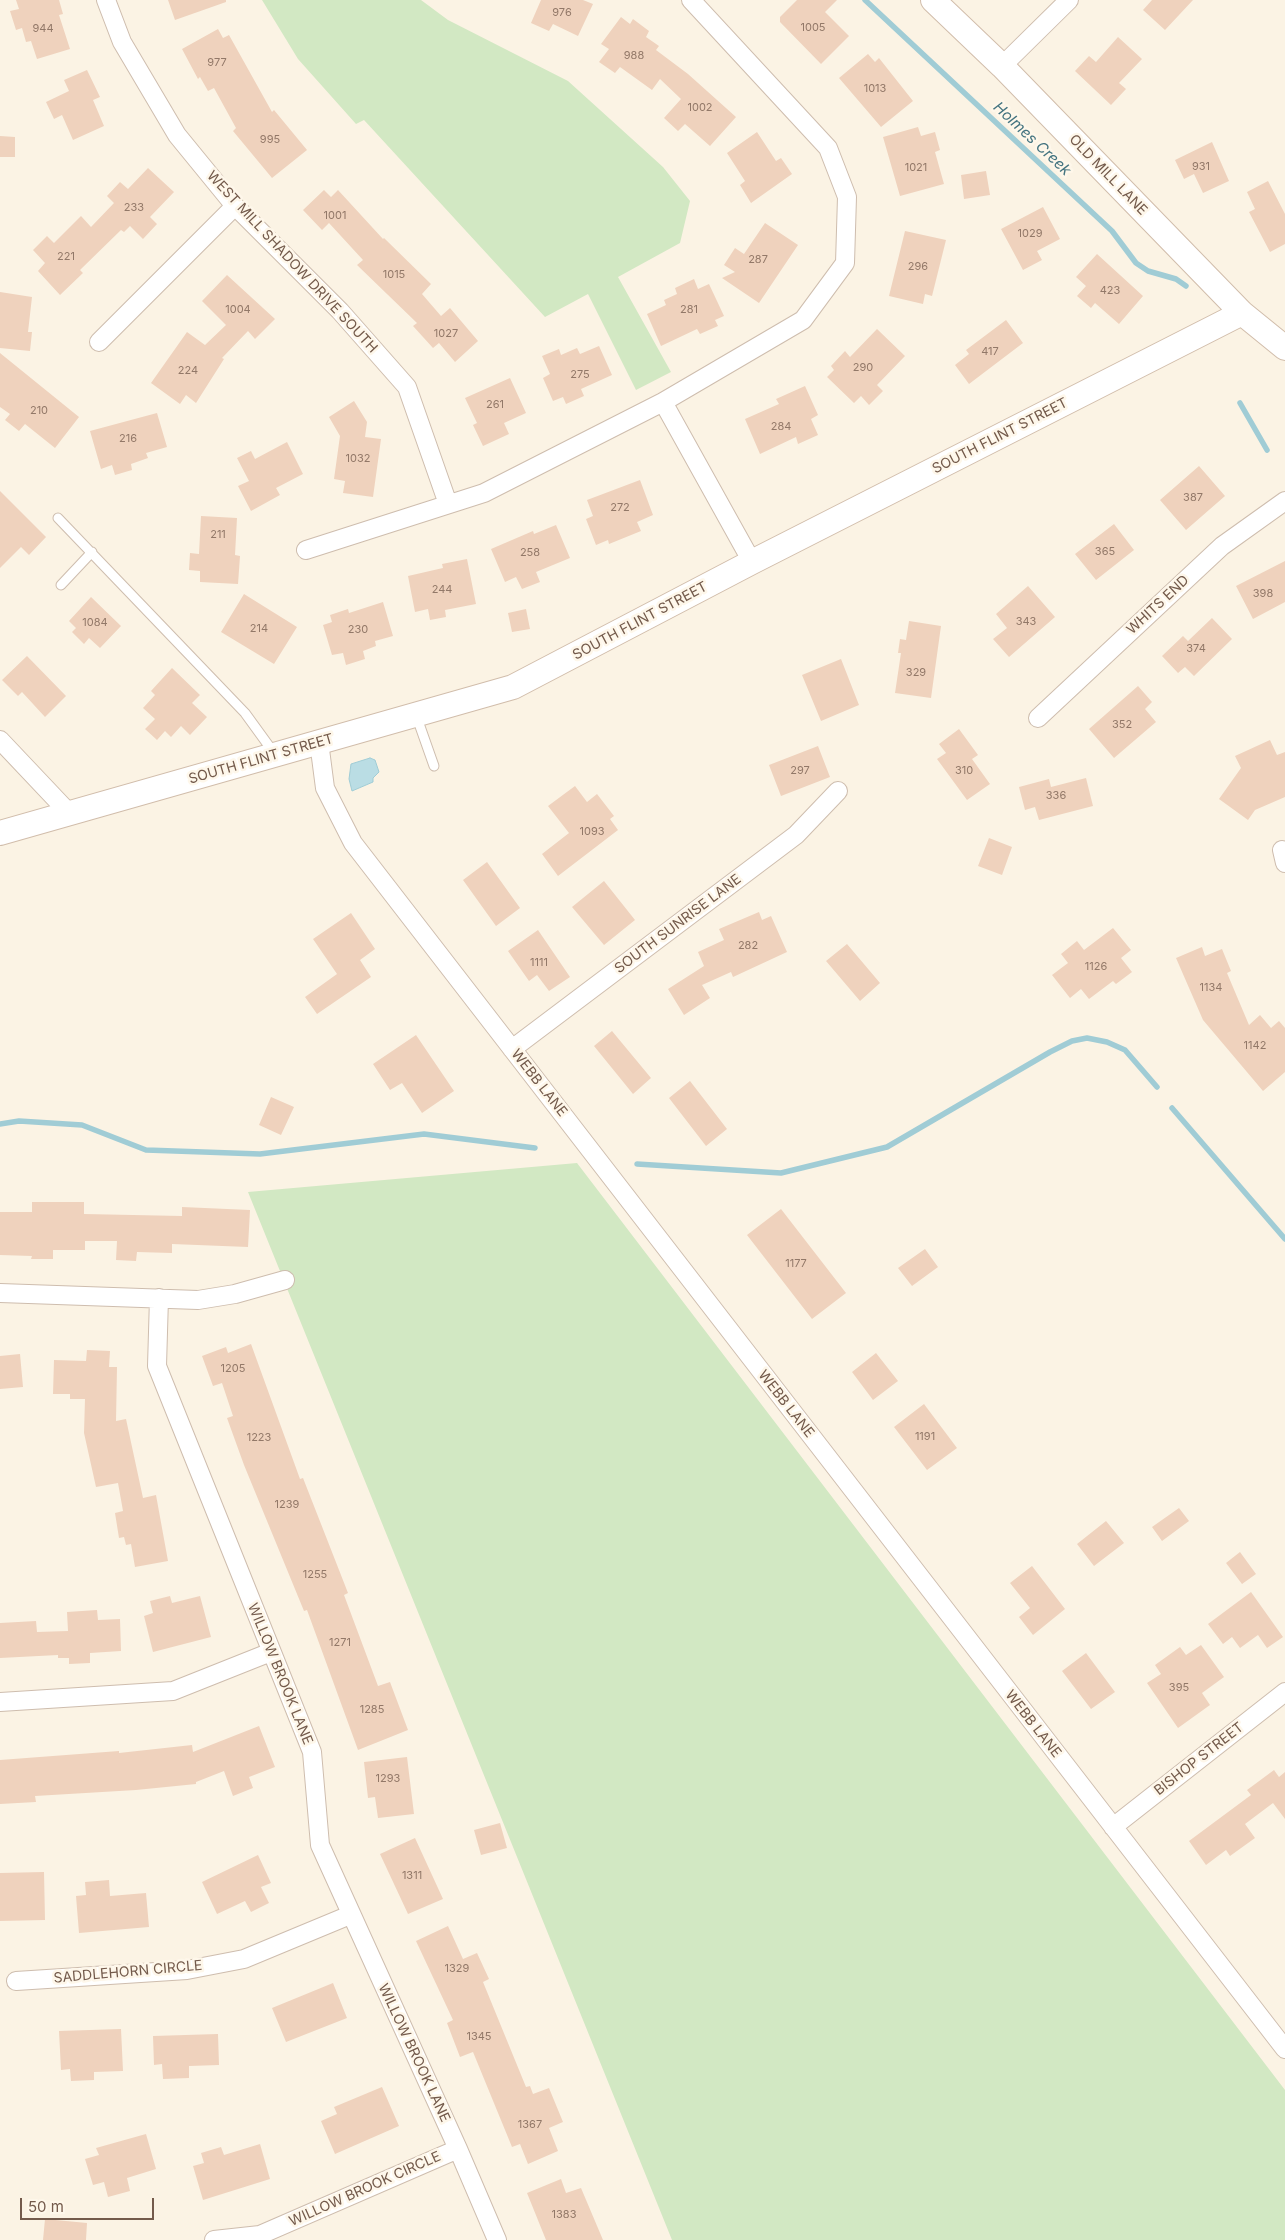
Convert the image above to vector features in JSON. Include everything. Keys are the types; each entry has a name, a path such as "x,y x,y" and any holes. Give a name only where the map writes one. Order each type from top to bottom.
{"main road":[{"name":"OLD MILL LANE","path":"933,0 1002,66 1242,313 1285,348"},
{"name":"SOUTH FLINT STREET","path":"0,834 513,687 752,562 1242,313"}],"street":[{"name":"WEST MILL SHADOW DRIVE SOUTH","path":"106,0 122,42 178,136 235,206 340,311 407,387 448,504"},
{"path":"306,550 484,493 663,402 803,320 845,263 847,197 828,148 691,0"},
{"path":"1002,66 1069,0"},
{"path":"99,342 235,206"},
{"path":"663,402 752,562"},
{"name":"WHITS END","path":"1038,718 1222,546 1285,501"},
{"path":"0,740 70,814"},
{"name":"WEBB LANE","path":"320,742 325,788 353,843 1285,2049"},
{"name":"SOUTH SUNRISE LANE","path":"512,1049 796,835 838,791"},
{"path":"0,1293 198,1300 235,1294 285,1280"},
{"name":"WILLOW BROOK LANE","path":"158,1298 157,1366 312,1752 320,1845 350,1915 458,2149 497,2240"},
{"path":"0,1702 173,1691 272,1652"},
{"name":"BISHOP STREET","path":"1113,1827 1285,1692"},
{"name":"SADDLEHORN CIRCLE","path":"16,1981 187,1970 244,1959 350,1915"},
{"name":"WILLOW BROOK CIRCLE","path":"214,2240 260,2235 458,2149"}],"lane":[{"path":"58,518 245,713 276,755"},
{"path":"61,585 92,552"},
{"path":"416,715 434,766"}],"green space":[{"path":"262,0 421,0 448,20 568,81 663,167 690,201 680,243 618,277 671,372 636,390 588,294 545,317 364,120 356,124 298,59"},
{"path":"577,1163 1285,2090 1285,2240 672,2240 248,1192"}],"water":[{"path":"370,758 375,760 379,772 373,778 373,782 352,791 349,779 351,764"}],"building":[{"path":"16,0 59,0 63,14 59,15 70,49 37,59 31,41 26,42 22,28 16,30 10,11 19,9"},
{"path":"168,0 226,0 226,2 175,20"},
{"path":"541,0 583,0 593,4 578,36 553,24 549,31 531,23"},
{"path":"797,0 837,0 825,12 849,36 821,64 780,22 780,17"},
{"path":"1152,0 1193,0 1165,30 1143,10"},
{"path":"621,17 630,24 633,19 649,31 646,37 659,46 656,50 688,74 736,117 710,146 685,124 678,131 664,118 681,99 660,79 652,90 620,67 615,73 599,62 609,49 601,44"},
{"path":"218,29 223,38 229,35 272,112 274,110 307,150 272,178 233,131 236,128 214,88 208,91 200,77 198,79 182,49"},
{"path":"1118,37 1142,59 1119,83 1126,89 1111,105 1075,71 1089,56 1096,62"},
{"path":"868,54 875,62 879,58 913,101 881,127 839,78"},
{"path":"87,70 100,97 93,100 104,126 73,140 62,115 54,119 46,102 69,91 64,80"},
{"path":"918,127 921,136 935,132 940,150 935,152 944,184 900,196 883,137"},
{"path":"757,132 776,161 781,158 792,174 751,203 740,185 745,181 727,153"},
{"path":"0,136 15,137 15,157 0,157"},
{"path":"1212,142 1229,181 1203,193 1194,174 1184,179 1175,160"},
{"path":"148,168 174,192 150,217 157,224 143,239 130,226 124,232 121,230 80,270 83,273 60,295 38,271 45,263 33,250 47,236 54,243 81,216 91,227 114,203 107,196 120,182 128,189"},
{"path":"986,171 990,195 964,199 961,175"},
{"path":"1268,181 1285,214 1285,244 1270,252 1249,212 1255,209 1247,192"},
{"path":"324,190 331,197 338,190 383,239 431,284 422,294 441,316 450,308 478,341 455,362 439,343 433,348 413,326 417,323 357,265 363,260 329,223 322,230 303,210"},
{"path":"1043,207 1060,239 1037,251 1042,260 1023,270 1001,229"},
{"path":"765,223 798,245 759,303 722,278 735,272 724,265 735,248 744,254"},
{"path":"905,231 946,240 932,296 925,294 923,304 889,296"},
{"path":"1097,254 1143,296 1119,324 1095,303 1091,308 1077,296 1086,286 1076,277"},
{"path":"227,275 275,319 255,339 248,331 222,358 224,359 196,403 186,395 180,404 151,383 187,332 205,345 226,325 202,301"},
{"path":"694,279 698,289 709,284 724,316 715,320 718,326 700,334 697,329 661,346 647,314 666,305 664,300 677,294 675,288"},
{"path":"0,292 32,297 28,332 32,332 30,351 0,348"},
{"path":"1006,320 1023,343 969,384 955,365 969,354 966,350"},
{"path":"877,329 905,356 877,385 883,391 869,405 861,396 854,403 827,377 834,370 831,366 845,351 850,357"},
{"path":"599,346 612,375 581,389 584,396 566,404 563,397 553,401 543,378 550,374 542,356 559,349 561,355 577,348 580,354"},
{"path":"0,353 79,417 55,448 25,424 19,431 5,420 10,414 0,407"},
{"path":"510,378 526,413 504,423 509,434 483,446 473,425 477,423 465,398"},
{"path":"805,386 818,415 811,419 818,435 798,444 796,437 760,454 745,419 779,404 776,399"},
{"path":"354,401 367,422 365,437 381,439 373,497 343,493 345,481 334,479 340,436 329,417"},
{"path":"157,413 167,447 146,453 148,458 131,464 132,470 115,475 112,465 101,469 90,431"},
{"path":"287,442 303,474 276,488 280,495 251,511 238,486 249,481 237,458 251,451 255,459"},
{"path":"1199,466 1225,496 1186,530 1160,500"},
{"path":"640,480 653,515 637,522 641,531 609,544 608,540 596,545 586,519 593,516 587,500"},
{"path":"0,491 46,537 29,555 21,547 0,568"},
{"path":"201,516 237,518 235,555 240,556 238,584 200,582 200,571 189,570 190,553 199,554"},
{"path":"1114,524 1134,550 1096,580 1075,554"},
{"path":"556,525 570,558 536,572 540,582 522,589 516,577 505,582 491,549 533,531 534,534"},
{"path":"467,559 476,604 445,610 446,617 430,620 428,609 415,612 408,576 443,568 442,564"},
{"path":"1285,561 1285,602 1253,619 1236,586"},
{"path":"1028,586 1055,617 1009,657 993,639 1007,628 996,614"},
{"path":"244,594 297,627 274,664 221,632"},
{"path":"91,597 121,626 100,648 89,638 84,644 72,632 76,628 69,621"},
{"path":"383,602 393,636 375,641 376,646 363,651 365,659 346,665 343,653 332,655 323,625 332,622 330,615 348,609 349,613"},
{"path":"526,609 530,629 512,632 508,613"},
{"path":"1212,618 1232,639 1194,676 1185,667 1178,673 1162,656 1183,636 1188,641"},
{"path":"909,621 941,626 931,698 895,693 901,653 898,653 900,639 906,640"},
{"path":"27,656 66,696 45,717 22,692 18,696 2,680"},
{"path":"841,659 859,705 821,721 802,675"},
{"path":"172,668 200,695 192,703 207,717 190,735 181,726 171,737 165,731 157,740 145,729 155,719 143,708 155,695 151,691"},
{"path":"1138,686 1152,702 1145,709 1156,722 1114,758 1089,729"},
{"path":"959,729 978,755 972,759 990,784 967,800 937,759 946,753 939,744"},
{"path":"1270,740 1277,755 1285,752 1285,797 1255,810 1248,820 1219,799 1241,768 1235,756"},
{"path":"818,746 830,777 781,796 769,765"},
{"path":"1086,778 1093,806 1039,820 1035,807 1025,810 1019,787 1049,779 1051,787"},
{"path":"575,786 587,802 597,794 614,816 610,819 618,830 558,876 542,854 569,833 548,806"},
{"path":"989,838 1012,847 1002,875 978,866"},
{"path":"487,862 520,908 496,926 463,880"},
{"path":"604,881 635,920 604,945 572,907"},
{"path":"759,912 762,920 771,916 787,952 733,977 731,972 702,985 710,998 684,1015 668,989 704,966 698,952 724,940 719,929"},
{"path":"351,913 375,949 360,960 371,977 317,1014 305,997 337,974 313,939"},
{"path":"1113,928 1131,950 1121,958 1132,972 1116,984 1113,981 1089,999 1081,989 1070,998 1052,975 1068,963 1061,954 1077,941 1084,950"},
{"path":"538,930 570,977 549,991 537,975 529,981 508,951"},
{"path":"847,944 880,983 860,1001 826,961"},
{"path":"1202,947 1205,956 1222,949 1231,971 1227,973 1249,1025 1260,1015 1271,1028 1279,1021 1285,1028 1285,1072 1263,1091 1203,1020 1176,958"},
{"path":"612,1031 651,1078 633,1094 594,1046"},
{"path":"416,1035 454,1091 422,1113 402,1083 390,1090 373,1064"},
{"path":"690,1081 727,1129 706,1146 669,1098"},
{"path":"271,1097 294,1107 281,1135 259,1125"},
{"path":"32,1202 84,1202 84,1214 182,1216 182,1207 250,1210 248,1247 172,1244 172,1253 137,1252 136,1261 116,1260 117,1241 85,1241 85,1250 53,1250 53,1259 31,1259 32,1256 0,1255 0,1212 32,1212"},
{"path":"781,1209 846,1293 812,1319 747,1235"},
{"path":"925,1249 938,1267 912,1286 898,1268"},
{"path":"251,1344 300,1479 303,1478 348,1593 344,1595 378,1686 390,1682 408,1730 358,1750 307,1610 304,1611 244,1465 227,1418 233,1416 222,1383 213,1386 202,1356 226,1347 228,1353"},
{"path":"87,1350 110,1351 109,1367 117,1367 116,1421 126,1419 143,1498 156,1495 168,1561 135,1567 131,1544 126,1545 124,1537 119,1538 115,1513 123,1511 118,1483 96,1487 84,1433 85,1399 70,1399 70,1394 53,1394 54,1360 86,1361"},
{"path":"876,1353 898,1381 873,1400 852,1372"},
{"path":"20,1354 23,1387 0,1389 0,1356"},
{"path":"924,1404 957,1448 927,1470 894,1427"},
{"path":"1179,1508 1189,1521 1162,1541 1152,1527"},
{"path":"1106,1521 1124,1543 1094,1566 1077,1544"},
{"path":"1240,1552 1256,1574 1242,1584 1226,1563"},
{"path":"1032,1566 1065,1609 1033,1635 1019,1617 1030,1608 1010,1583"},
{"path":"1251,1592 1283,1637 1267,1648 1258,1635 1240,1648 1232,1637 1223,1644 1208,1624"},
{"path":"170,1596 172,1603 200,1596 211,1637 153,1652 144,1616 153,1613 150,1601"},
{"path":"97,1610 98,1620 120,1619 121,1651 90,1653 90,1663 69,1664 69,1658 58,1658 58,1655 0,1658 0,1623 36,1621 37,1632 68,1631 67,1612"},
{"path":"1201,1645 1224,1677 1202,1693 1210,1705 1178,1728 1147,1683 1161,1674 1155,1665 1180,1647 1186,1655"},
{"path":"1086,1653 1115,1692 1091,1709 1062,1671"},
{"path":"259,1726 275,1767 249,1777 253,1788 233,1796 224,1771 196,1782 196,1784 136,1790 35,1796 36,1802 0,1804 0,1760 119,1751 119,1753 192,1745 193,1752"},
{"path":"407,1757 414,1814 378,1818 375,1797 368,1798 364,1762"},
{"path":"1274,1770 1279,1777 1285,1772 1285,1819 1273,1803 1245,1824 1255,1838 1230,1856 1226,1850 1206,1865 1189,1841 1251,1795 1247,1790"},
{"path":"500,1823 507,1848 481,1855 474,1830"},
{"path":"415,1838 443,1899 408,1914 380,1854"},
{"path":"258,1855 271,1883 261,1887 269,1903 251,1912 245,1901 217,1914 202,1882"},
{"path":"44,1872 45,1920 0,1921 0,1873"},
{"path":"109,1880 110,1896 146,1893 149,1927 79,1933 76,1896 86,1895 85,1882"},
{"path":"448,1926 463,1959 477,1953 489,1979 483,1982 526,2087 530,2086 533,2094 549,2088 563,2122 549,2128 558,2151 528,2164 520,2144 512,2147 473,2052 460,2057 447,2023 453,2020 416,1941"},
{"path":"333,1983 347,2018 286,2042 272,2008"},
{"path":"121,2029 123,2071 94,2072 94,2080 71,2081 70,2069 61,2070 59,2031"},
{"path":"218,2034 219,2065 189,2066 189,2078 163,2079 162,2064 154,2065 153,2036"},
{"path":"382,2087 399,2126 335,2154 321,2121 337,2114 334,2107"},
{"path":"146,2134 156,2169 127,2178 130,2191 108,2197 104,2182 93,2185 85,2159 99,2155 96,2148"},
{"path":"260,2144 270,2179 203,2200 193,2166 204,2163 201,2153 221,2147 224,2155"},
{"path":"561,2179 566,2193 581,2188 603,2240 546,2240 527,2193"},
{"path":"45,2219 87,2223 86,2240 43,2240"}],"waterway":[{"name":"Holmes Creek","path":"865,0 1112,231 1136,263 1148,271 1176,279 1186,286"},
{"name":"Holmes Creek","path":"1240,403 1267,450"},
{"path":"637,1164 781,1173 887,1147 1050,1052 1072,1041 1087,1038 1107,1042 1125,1050 1157,1087"},
{"path":"1172,1108 1285,1239"},
{"path":"0,1124 19,1121 82,1125 146,1150 260,1154 424,1134 535,1148"}]}
